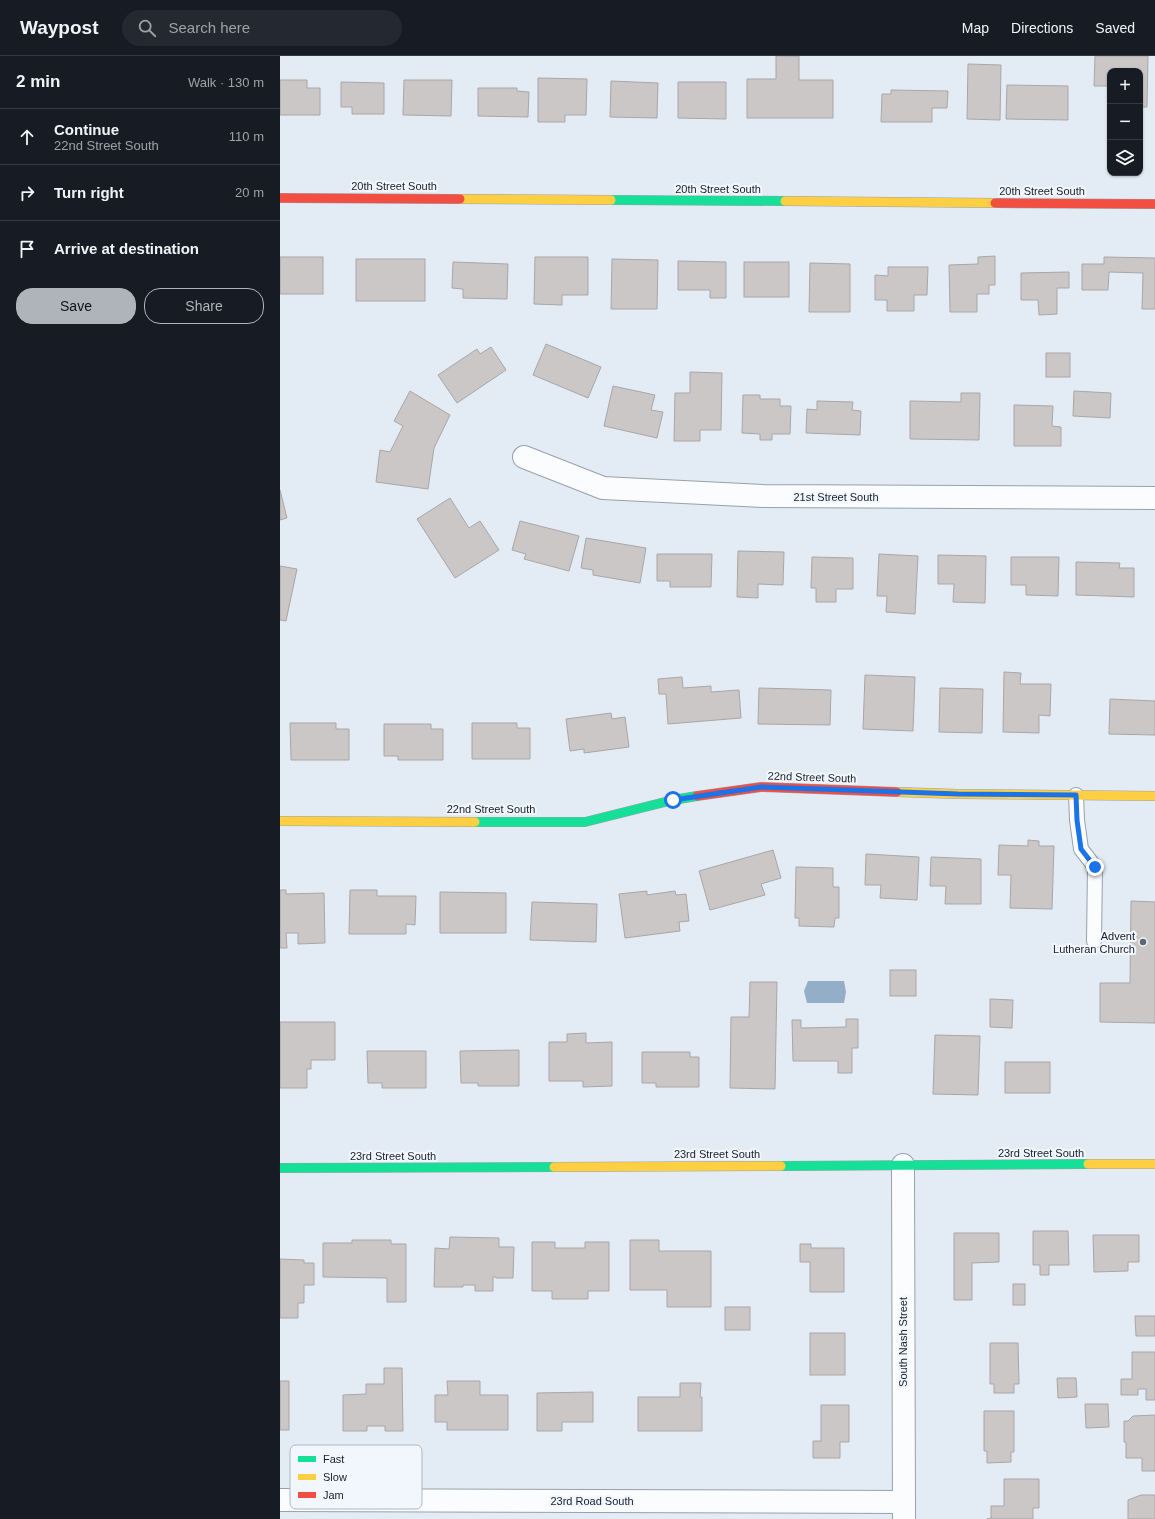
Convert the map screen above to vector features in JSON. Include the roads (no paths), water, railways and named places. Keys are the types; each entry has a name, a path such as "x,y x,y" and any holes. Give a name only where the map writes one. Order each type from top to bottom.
{"street":[{"name":"20th Street South","path":"280,198 1155,204"},
{"name":"21st Street South","path":"524,457 603,488 763,496 1155,498"},
{"name":"22nd Street South","path":"280,821 585,822 673,800 761,787 958,794 1155,796"},
{"name":"23rd Street South","path":"280,1168 1155,1164"},
{"name":"South Nash Street","path":"903,1165 904,1510"},
{"name":"23rd Road South","path":"280,1500 290,1500"},
{"name":"23rd Road South","path":"422,1502 904,1510"}],"lane":[{"path":"1076,795 1077,820 1081,849 1095,867 1094,941"}],"water":[{"path":"808,981 844,981 846,992 844,1003 807,1003 804,991"}],"place":[{"name":"Advent Lutheran Church","path":"1143,942"}]}
